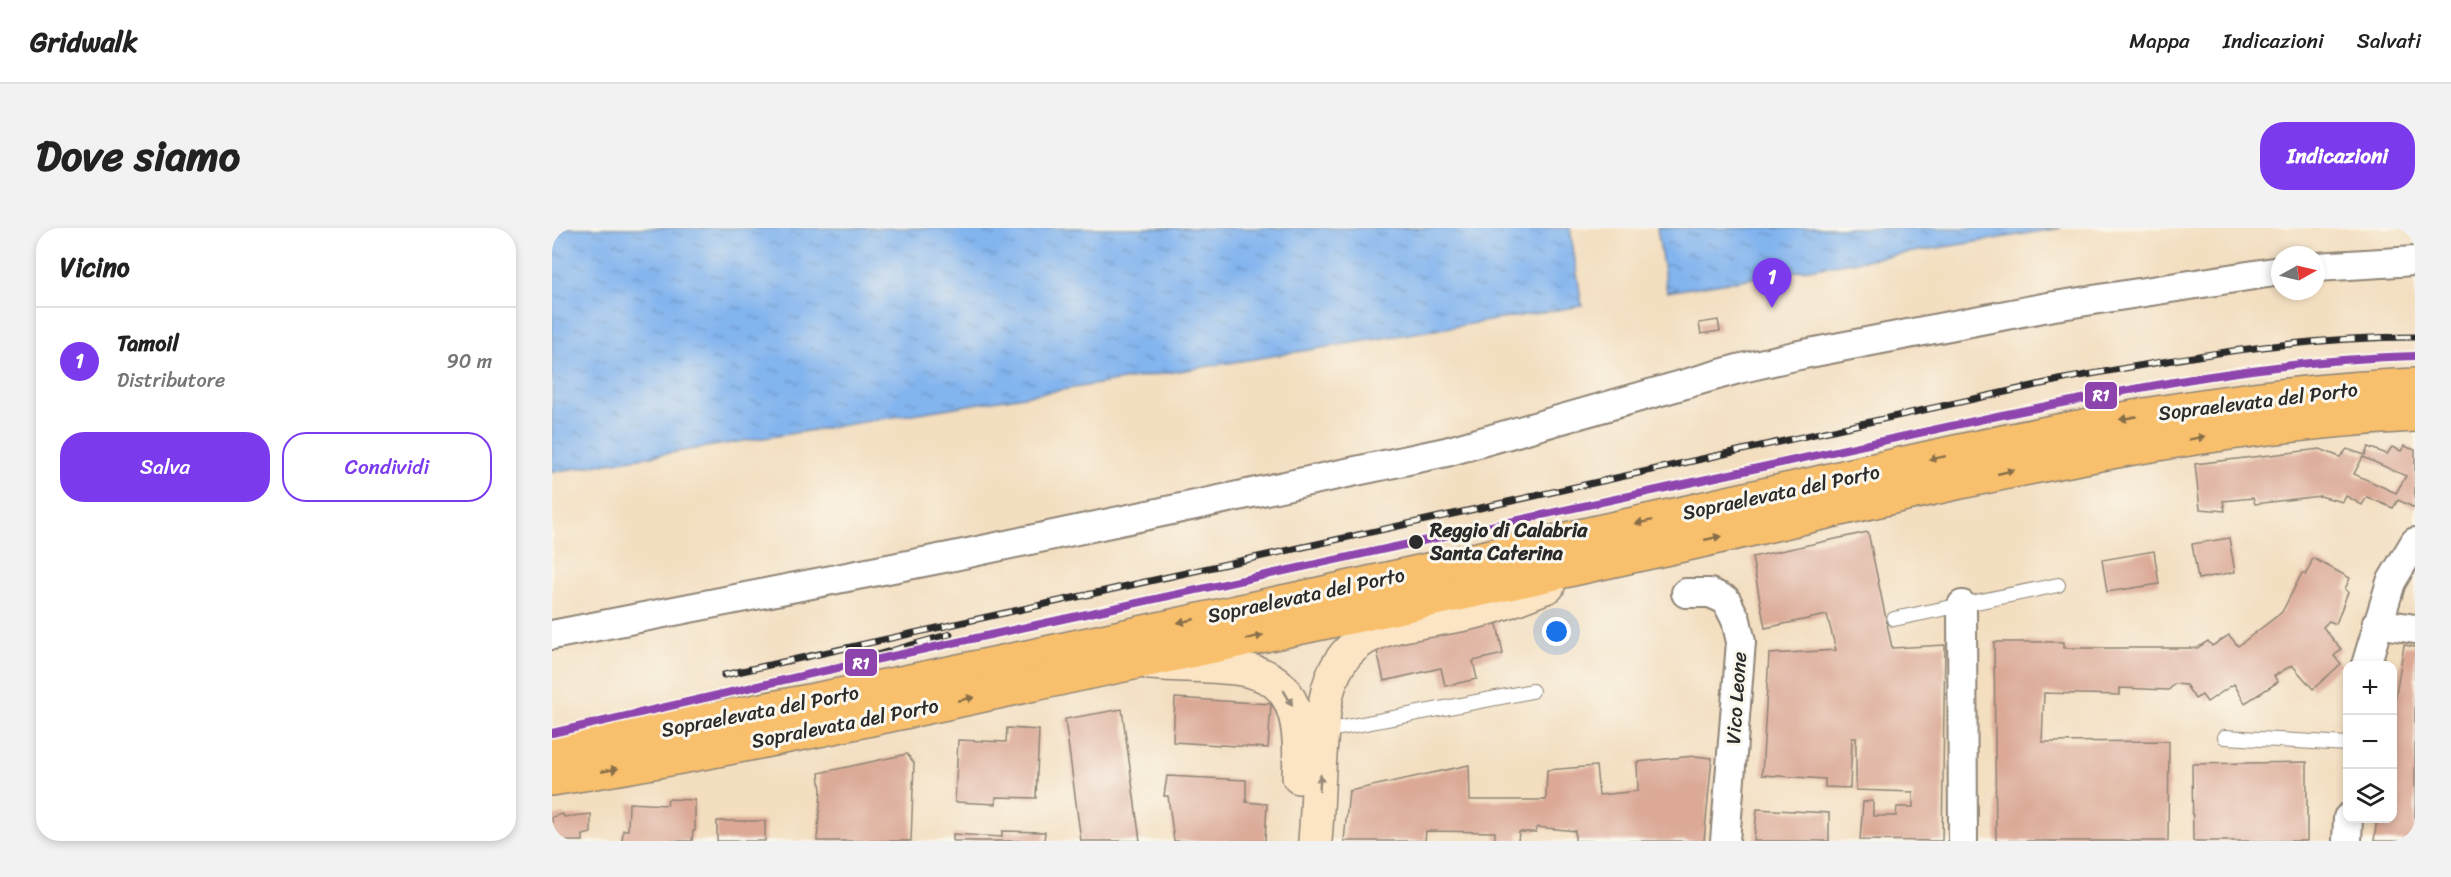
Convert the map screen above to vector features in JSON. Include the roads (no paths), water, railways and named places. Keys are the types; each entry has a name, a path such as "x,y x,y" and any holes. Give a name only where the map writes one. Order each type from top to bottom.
{"main road":[{"name":"Sopraelevata del Porto","path":"552,748 829,699 2122,419 2273,396 2415,385"},
{"name":"Sopraelevata del Porto","path":"1137,662 1638,555 2030,467 2233,432 2310,422 2415,415"},
{"name":"Sopralevata del Porto","path":"552,779 884,716 1137,662"}],"street":[{"path":"2325,266 2415,261"},
{"path":"552,635 954,556 1446,452 1738,369 1799,356 2048,307 2271,272"},
{"path":"2367,661 2391,582 2415,542"},
{"path":"1294,841 1312,733 1335,672 1352,646 1366,636 1385,629 1472,612 1638,555"},
{"name":"Vico Leone","path":"1686,593 1710,593 1726,600 1736,621 1740,642 1725,841"},
{"path":"1962,605 1963,841"},
{"path":"2378,623 2415,629"},
{"path":"1137,662 1231,668 1264,674 1281,686 1312,733 1315,841"},
{"path":"2347,841 2348,823"}],"lane":[{"path":"1894,619 2058,585"},
{"path":"1312,733 1532,691"},
{"path":"2225,737 2343,744"}],"water":[{"path":"552,228 1570,228 1582,306 552,472"},
{"path":"1657,228 2061,228 1667,292"}],"railway":[{"path":"724,675 2064,379 2238,350 2326,341 2415,337"},
{"path":"810,674 950,634"}],"place":[{"name":"Tamoil","path":"1772,308"},
{"name":"Reggio di Calabria Santa Caterina","path":"1416,542"}]}
